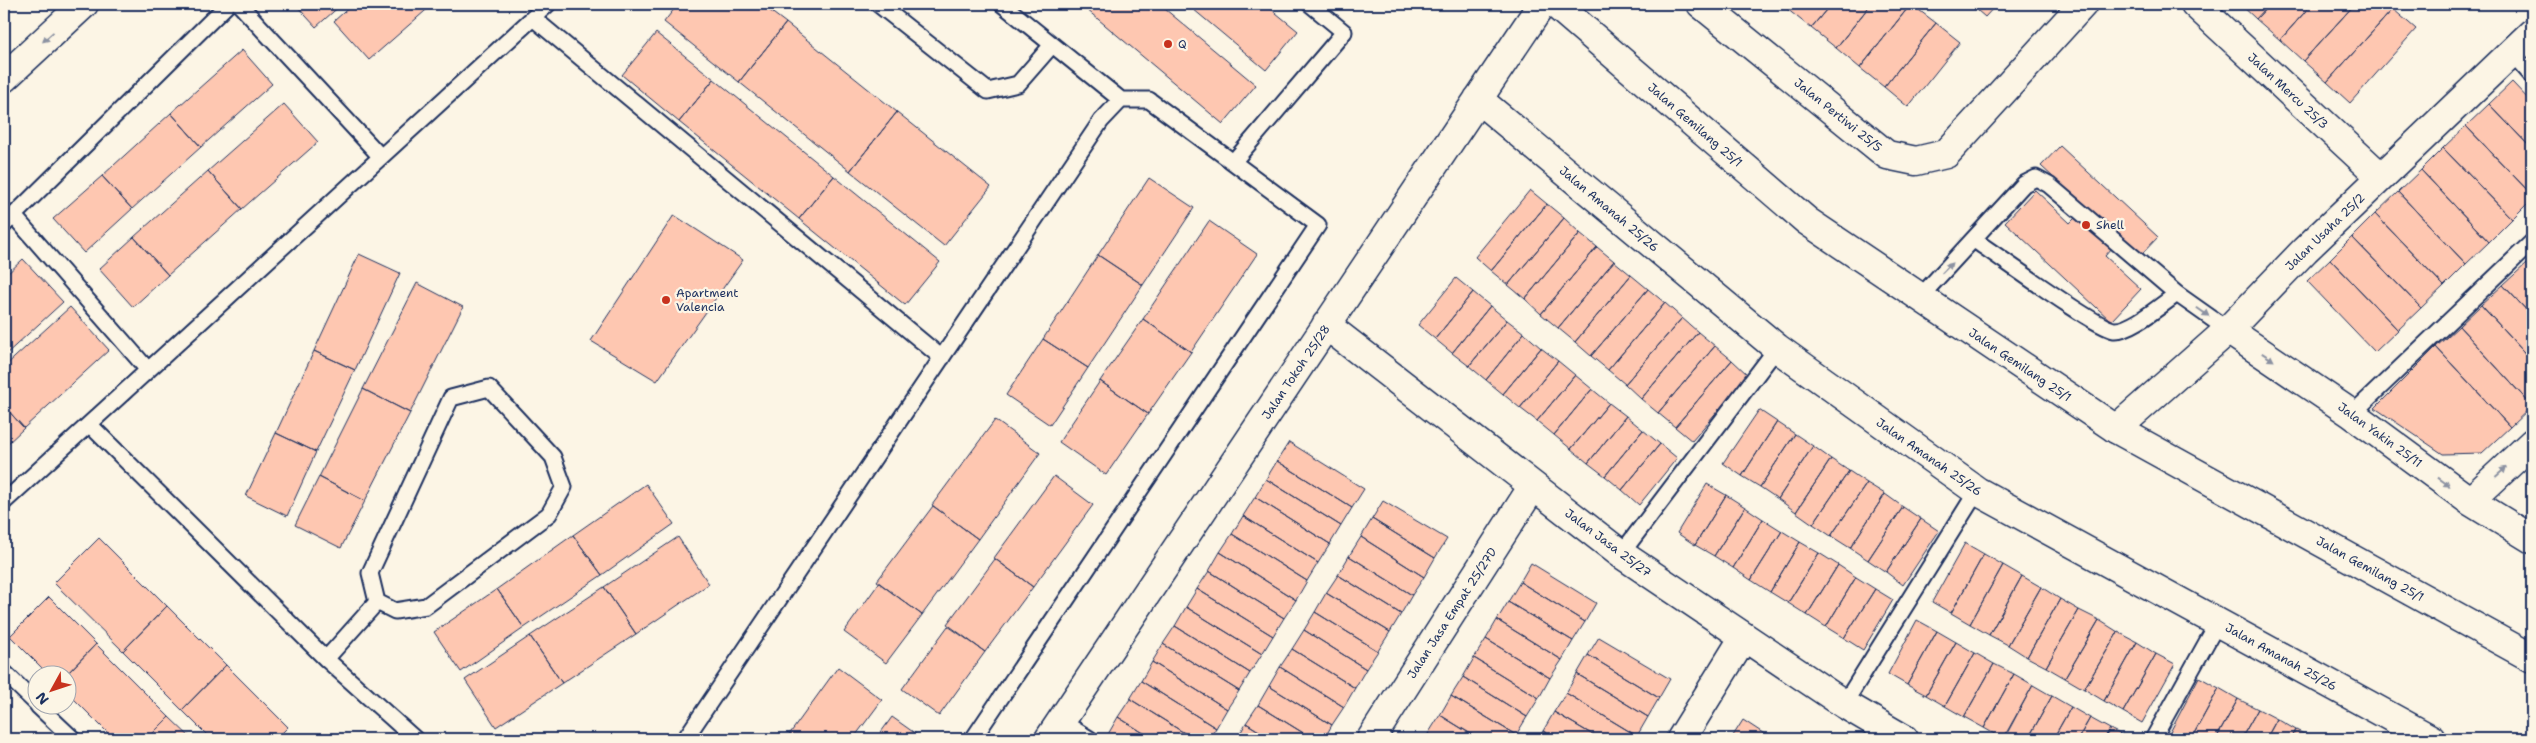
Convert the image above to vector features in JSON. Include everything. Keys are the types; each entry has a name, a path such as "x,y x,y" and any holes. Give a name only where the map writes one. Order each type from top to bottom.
{"street":[{"path":"4,78 84,4"},
{"name":"Jalan Tokoh 25/28","path":"1055,730 1542,4"},
{"name":"Jalan Gemilang 25/1","path":"1555,4 1807,221 2116,429 2532,658"},
{"name":"Jalan Pertiwi 25/5","path":"1701,4 1886,155 1916,161 1946,154 2083,4"},
{"name":"Jalan Mercu 25/3","path":"2195,4 2381,177"},
{"name":"Jalan Usaha 25/2","path":"2116,429 2228,330 2305,250 2532,33"},
{"name":"Jalan Amanah 25/26","path":"1478,99 1777,348 1976,491 2431,739"},
{"name":"Jalan Jasa 25/27","path":"1326,326 1621,554 1844,704 1904,739"},
{"name":"Jalan Yakin 25/11","path":"2228,330 2352,414 2470,501 2532,539"},
{"path":"2470,501 2532,444"},
{"name":"Jalan Jasa Empat 25/27D","path":"1371,739 1533,486"},
{"path":"1682,739 1744,637"}],"lane":[{"path":"148,370 9,221 228,4"},
{"path":"239,4 381,157"},
{"path":"4,502 548,4"},
{"path":"878,4 988,91 1018,84 1052,45"},
{"path":"973,739 1318,225 1234,161 1149,100 1121,100 1002,4"},
{"path":"1234,161 1344,32 1310,4"},
{"path":"533,18 942,358"},
{"path":"2512,53 2532,76"},
{"path":"684,739 1101,120 1121,100"},
{"path":"1920,297 2024,184 2036,178 2049,185 2177,294 2228,330"},
{"path":"1974,240 2092,319 2114,330 2132,325 2177,294"},
{"path":"2352,414 2532,242"},
{"path":"1621,554 1777,348"},
{"path":"489,388 553,456 564,487 549,514 426,606 395,611 377,602 370,573 451,398 489,388"},
{"path":"90,425 326,659 415,739"},
{"path":"1844,704 1976,491"},
{"path":"326,659 377,602"},
{"path":"2153,739 2218,622"},
{"path":"4,672 28,695"},
{"path":"49,716 73,739"},
{"path":"1055,730 1090,739"}],"building":[{"path":"295,4 342,4 316,27"},
{"path":"353,4 433,4 369,60 334,21"},
{"path":"678,4 761,4 786,23 739,82 664,22"},
{"name":"Q","path":"1080,4 1159,4 1256,85 1223,124"},
{"name":"Q","path":"1187,4 1265,4 1298,31 1266,70"},
{"path":"1781,4 1791,4 1787,9"},
{"path":"1791,4 1831,4 1811,28 1787,9"},
{"path":"1831,4 1871,4 1836,48 1811,28"},
{"path":"1871,4 1911,4 1860,68 1836,48"},
{"path":"1911,4 1936,23 1884,87 1860,68"},
{"path":"1970,4 1997,4 1985,17"},
{"path":"2240,4 2270,4 2256,19"},
{"path":"2270,4 2312,4 2280,40 2256,19"},
{"path":"2312,4 2355,4 2303,61 2280,40"},
{"path":"2355,4 2387,4 2393,9 2327,82 2303,61"},
{"path":"2393,9 2416,29 2350,103 2327,82"},
{"path":"786,23 897,112 850,171 739,82"},
{"path":"1936,23 1960,42 1908,107 1884,87"},
{"path":"656,33 714,79 679,122 622,75"},
{"path":"242,50 272,84 201,147 171,113"},
{"path":"714,79 834,176 799,219 679,122"},
{"path":"2512,82 2532,103 2532,149 2489,104"},
{"path":"284,104 318,142 242,209 208,171"},
{"path":"2489,104 2532,149 2532,195 2466,126"},
{"path":"897,112 991,187 944,246 850,171"},
{"path":"171,113 201,147 132,209 102,176"},
{"path":"2466,126 2532,195 2532,199 2512,219 2443,148"},
{"path":"2060,146 2158,237 2139,257 2041,166"},
{"path":"2443,148 2512,219 2489,242 2421,170"},
{"path":"2421,170 2489,242 2466,264 2398,192"},
{"path":"208,171 242,209 168,275 134,237"},
{"path":"102,176 132,209 84,253 53,219"},
{"path":"834,176 940,262 905,305 799,219"},
{"path":"1149,178 1194,208 1143,285 1098,255"},
{"path":"1530,190 1547,204 1491,271 1475,257"},
{"path":"2035,190 2070,223 2086,207 2120,239 2105,256 2141,289 2111,321 2005,222"},
{"path":"2398,192 2466,264 2444,286 2375,214"},
{"path":"1547,204 1564,218 1508,285 1491,271"},
{"path":"2375,214 2444,286 2421,308 2352,237"},
{"name":"Apartment Valencia","path":"674,215 743,260 657,381 591,341"},
{"path":"1564,218 1580,233 1525,299 1508,285"},
{"path":"1209,221 1257,254 1191,352 1143,319"},
{"path":"1580,233 1597,247 1541,314 1525,299"},
{"path":"134,237 168,275 133,307 99,269"},
{"path":"2352,237 2421,308 2398,330 2330,259"},
{"path":"1597,247 1614,261 1558,328 1541,314"},
{"path":"359,254 400,273 355,370 314,351"},
{"path":"1098,255 1143,285 1088,368 1043,339"},
{"path":"2532,258 2532,272 2526,264"},
{"path":"23,259 63,302 4,356 4,277"},
{"path":"2330,259 2398,330 2375,352 2307,281"},
{"path":"1614,261 1631,275 1575,342 1558,328"},
{"path":"2526,264 2532,272 2532,316 2503,285"},
{"path":"1631,275 1648,289 1591,356 1575,342"},
{"path":"1456,278 1473,292 1435,339 1418,325"},
{"path":"417,283 463,307 410,413 363,389"},
{"path":"2503,285 2532,316 2532,361 2481,305"},
{"path":"1648,289 1665,303 1608,370 1591,356"},
{"path":"1473,292 1490,306 1452,353 1435,339"},
{"path":"1665,303 1682,318 1625,384 1608,370"},
{"path":"2481,305 2532,361 2532,406 2459,326"},
{"path":"1490,306 1507,320 1469,366 1452,353"},
{"path":"70,307 109,350 24,428 4,406 4,367"},
{"path":"1682,318 1698,332 1641,399 1625,384"},
{"path":"1143,319 1191,352 1148,414 1100,381"},
{"path":"1507,320 1524,333 1486,380 1469,366"},
{"path":"2459,326 2532,406 2510,427 2436,347"},
{"path":"1698,332 1715,346 1658,413 1641,399"},
{"path":"1524,333 1541,348 1503,394 1486,380"},
{"path":"1043,339 1088,368 1050,425 1006,395"},
{"path":"1715,346 1732,360 1675,427 1658,413"},
{"path":"2436,347 2510,427 2482,453 2443,454 2375,408"},
{"path":"1541,348 1558,361 1520,408 1503,394"},
{"path":"314,351 355,370 316,452 276,433"},
{"path":"1732,360 1748,375 1692,441 1675,427"},
{"path":"1558,361 1575,375 1537,421 1520,408"},
{"path":"1575,375 1592,389 1554,435 1537,421"},
{"path":"1100,381 1148,414 1106,475 1059,442"},
{"path":"363,389 410,413 365,501 319,477"},
{"path":"1592,389 1609,403 1571,449 1554,435"},
{"path":"1609,403 1626,416 1588,463 1571,449"},
{"path":"4,406 24,428 4,447"},
{"path":"1759,410 1777,422 1742,476 1723,463"},
{"path":"1626,416 1643,430 1605,476 1588,463"},
{"path":"995,420 1040,453 978,539 932,505"},
{"path":"1777,422 1795,434 1760,487 1742,476"},
{"path":"1643,430 1660,444 1622,490 1605,476"},
{"path":"276,433 316,452 287,516 246,496"},
{"path":"1795,434 1813,446 1778,499 1760,487"},
{"path":"1289,442 1364,489 1352,508 1277,461"},
{"path":"1660,444 1677,458 1639,505 1622,490"},
{"path":"1813,446 1831,459 1796,512 1778,499"},
{"path":"1831,459 1849,471 1813,524 1796,512"},
{"path":"1277,461 1352,508 1341,526 1266,479"},
{"path":"1849,471 1867,483 1831,536 1813,524"},
{"path":"1054,476 1093,505 1033,587 994,558"},
{"path":"319,477 365,501 341,548 295,525"},
{"path":"1266,479 1341,526 1330,544 1255,497"},
{"path":"1867,483 1885,494 1850,548 1831,536"},
{"path":"646,484 674,524 602,575 573,535"},
{"path":"1707,484 1726,495 1695,545 1677,533"},
{"path":"1885,494 1903,507 1868,560 1850,548"},
{"path":"1726,495 1745,507 1714,556 1695,545"},
{"path":"1255,497 1330,544 1318,563 1243,516"},
{"path":"1383,501 1447,539 1435,558 1372,519"},
{"path":"933,506 978,539 922,615 877,581"},
{"path":"1745,507 1763,519 1733,568 1714,556"},
{"path":"1903,507 1921,519 1886,572 1868,560"},
{"path":"1243,516 1318,563 1307,581 1232,534"},
{"path":"1372,519 1435,558 1424,577 1361,537"},
{"path":"1763,519 1782,531 1751,580 1733,568"},
{"path":"1921,519 1939,531 1903,585 1886,572"},
{"path":"1782,531 1800,542 1770,592 1751,580"},
{"path":"1232,534 1307,581 1296,600 1220,552"},
{"path":"573,535 602,575 524,628 497,589"},
{"path":"678,537 709,584 636,634 604,587"},
{"path":"1361,537 1424,577 1412,595 1349,556"},
{"path":"99,538 167,606 123,651 54,583"},
{"path":"1800,542 1819,553 1788,603 1770,592"},
{"path":"1965,543 1984,554 1951,613 1932,602"},
{"path":"1220,552 1296,600 1284,618 1209,571"},
{"path":"1819,553 1838,565 1807,615 1788,603"},
{"path":"1984,554 2003,565 1970,624 1951,613"},
{"path":"1349,556 1412,595 1401,614 1338,575"},
{"path":"995,559 1033,587 985,652 947,624"},
{"path":"1531,563 1596,603 1585,622 1520,582"},
{"path":"1838,565 1856,577 1826,627 1807,615"},
{"path":"2003,565 2022,576 1989,635 1970,624"},
{"path":"1209,571 1284,618 1273,636 1197,589"},
{"path":"1338,575 1401,614 1390,632 1326,593"},
{"path":"2022,576 2041,587 2008,645 1989,635"},
{"path":"1856,577 1875,589 1844,638 1826,627"},
{"path":"1520,582 1585,622 1573,641 1508,602"},
{"path":"879,583 922,615 886,663 844,632"},
{"path":"604,587 636,634 562,683 530,636"},
{"path":"2041,587 2060,599 2027,657 2008,645"},
{"path":"497,589 524,628 461,672 434,632"},
{"path":"1197,589 1273,636 1262,654 1186,607"},
{"path":"1875,589 1893,600 1863,650 1844,638"},
{"path":"1326,593 1390,632 1378,651 1315,612"},
{"path":"49,597 96,644 75,666 40,666 10,636"},
{"path":"2060,599 2079,610 2046,667 2027,657"},
{"path":"1508,602 1573,641 1562,660 1497,620"},
{"path":"167,606 226,665 182,710 123,651"},
{"path":"1186,607 1262,654 1250,673 1175,626"},
{"path":"2079,610 2099,620 2065,678 2046,667"},
{"path":"1315,612 1378,651 1366,669 1304,630"},
{"path":"1497,620 1562,660 1550,678 1486,639"},
{"path":"1917,620 1937,631 1907,685 1888,674"},
{"path":"2099,620 2118,632 2084,689 2065,678"},
{"path":"948,626 985,652 939,716 902,689"},
{"path":"1175,626 1250,673 1239,691 1163,644"},
{"path":"1304,630 1366,669 1355,688 1292,649"},
{"path":"1937,631 1956,642 1926,695 1907,685"},
{"path":"2118,632 2137,642 2104,701 2084,689"},
{"path":"530,636 562,683 496,727 465,680"},
{"path":"1599,637 1670,679 1659,698 1588,655"},
{"path":"1486,639 1550,678 1539,698 1474,658"},
{"path":"1956,642 1975,653 1945,706 1926,695"},
{"path":"2137,642 2156,654 2123,712 2104,701"},
{"path":"96,644 169,717 147,739 114,739 78,703 78,666 75,666"},
{"path":"1163,644 1239,691 1227,709 1152,662"},
{"path":"1292,649 1355,688 1344,707 1280,667"},
{"path":"1975,653 1994,664 1964,717 1945,706"},
{"path":"2156,654 2175,664 2142,723 2123,712"},
{"path":"1588,655 1659,698 1648,717 1577,674"},
{"path":"1474,658 1539,698 1527,717 1463,677"},
{"path":"1152,662 1227,709 1216,728 1141,681"},
{"path":"1994,664 2014,674 1984,728 1964,717"},
{"path":"226,665 288,727 276,739 211,739 182,710"},
{"path":"838,667 882,700 853,739 786,739"},
{"path":"1280,667 1344,707 1332,725 1269,686"},
{"path":"1577,674 1648,717 1637,736 1566,693"},
{"path":"2014,674 2033,685 2003,739 1984,728"},
{"path":"1463,677 1527,717 1516,735 1451,696"},
{"path":"2199,677 2219,688 2191,739 2168,739 2167,738"},
{"path":"1141,681 1216,728 1209,739 1194,739 1130,699"},
{"path":"2033,685 2052,696 2028,739 2004,739"},
{"path":"1269,686 1332,725 1324,739 1313,739 1258,705"},
{"path":"2219,688 2238,699 2216,739 2191,739"},
{"path":"1566,693 1637,736 1634,739 1600,739 1554,712"},
{"path":"1451,696 1516,735 1514,739 1479,739 1440,715"},
{"path":"2052,696 2071,707 2053,739 2028,739"},
{"path":"1130,699 1194,739 1153,739 1118,717"},
{"path":"2238,699 2258,709 2241,739 2216,739"},
{"path":"1258,705 1313,739 1272,739 1246,723"},
{"path":"2071,707 2090,718 2078,739 2053,739"},
{"path":"2258,709 2277,719 2266,739 2241,739"},
{"path":"1554,712 1600,739 1557,739 1543,731"},
{"path":"1440,715 1479,739 1437,739 1428,734"},
{"path":"169,717 192,739 147,739"},
{"path":"892,717 923,739 876,739"},
{"path":"1118,717 1153,739 1112,739 1107,736"},
{"path":"2090,718 2110,729 2104,739 2078,739"},
{"path":"2277,719 2296,730 2291,739 2266,739"},
{"path":"1743,720 1772,739 1731,739"},
{"path":"1246,723 1272,739 1237,739"},
{"path":"2110,729 2129,739 2104,739"},
{"path":"2296,730 2314,739 2291,739"},
{"path":"1543,731 1557,739 1538,739"},
{"path":"1428,734 1437,739 1425,739"}],"place":[{"name":"Q","path":"1168,44"},
{"name":"Shell","path":"2086,225"},
{"name":"Apartment Valencia","path":"666,300"}]}
